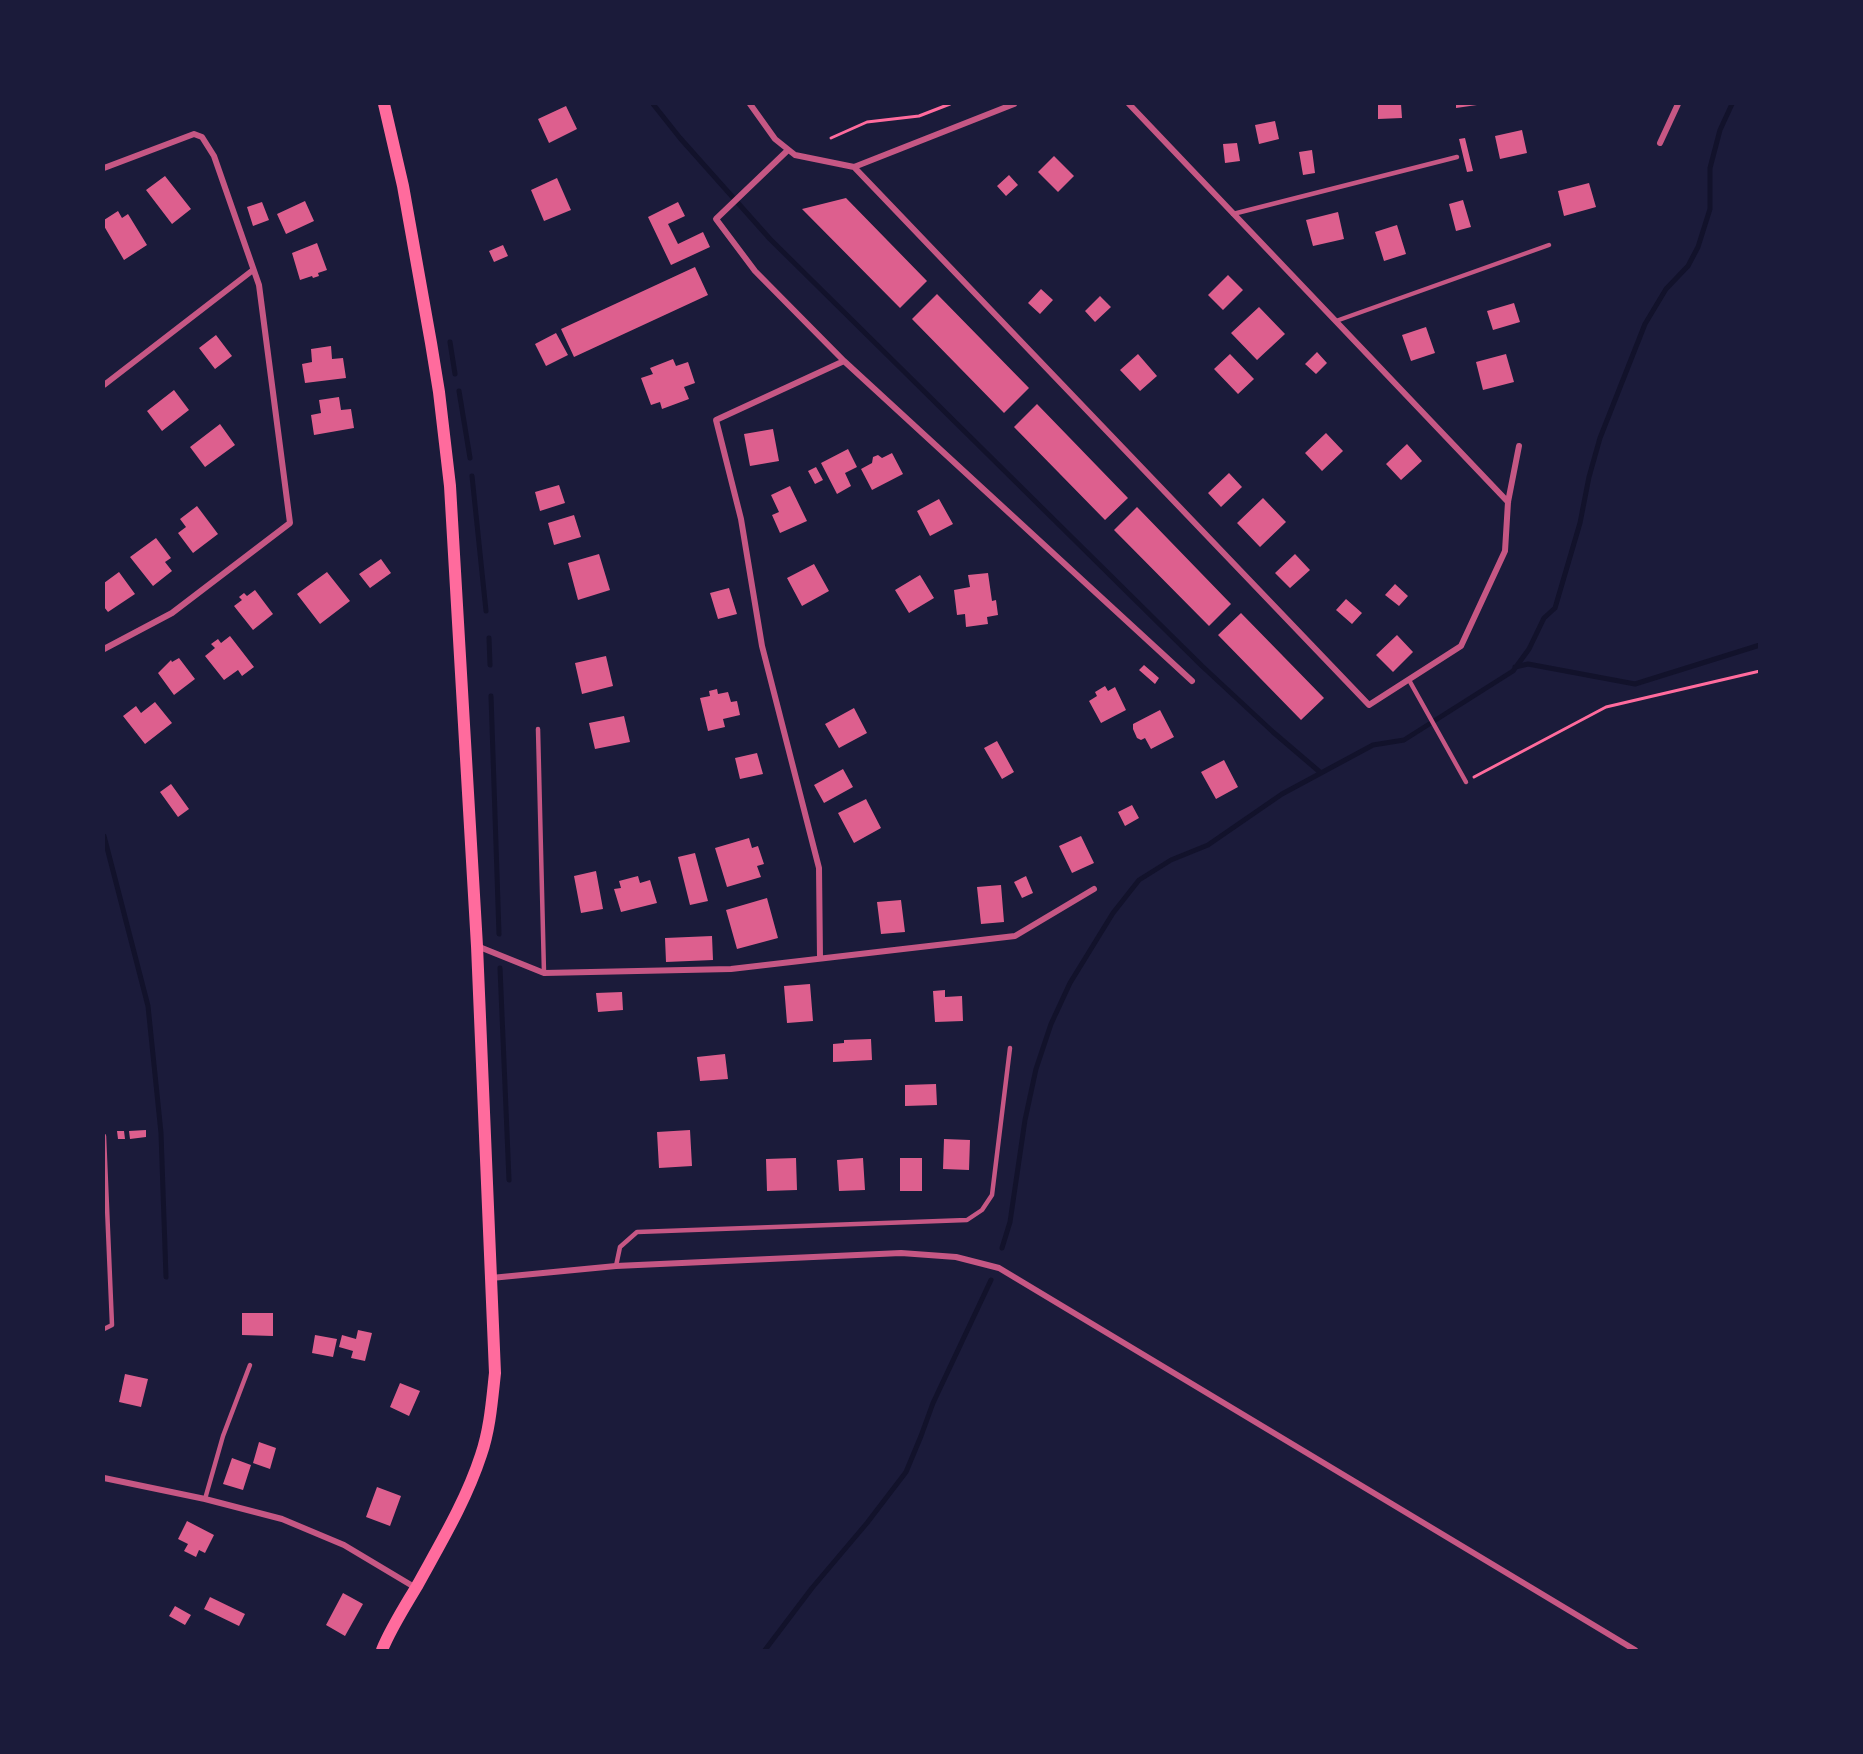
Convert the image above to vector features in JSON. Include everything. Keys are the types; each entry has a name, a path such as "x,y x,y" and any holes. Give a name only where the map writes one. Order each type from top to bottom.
{"main road":[{"path":"382,1650 390,1630 416,1588 452,1521 482,1453 495,1373 477,946 450,486 431,343 403,186 384,104"}],"street":[{"path":"750,104 775,139 795,155 854,167 1014,104"},
{"path":"1129,104 1508,502"},
{"path":"1660,143 1678,104"},
{"path":"104,168 194,134 202,136 214,156 259,285 290,523 172,613 104,649"},
{"path":"788,150 716,219 755,271 844,361 1192,681"},
{"path":"854,167 1369,705 1461,646 1505,551 1508,502 1519,446"},
{"path":"104,385 254,270"},
{"path":"820,958 819,868 762,646 741,519 716,420 844,361"},
{"path":"477,946 544,973 730,969 1015,936 1094,889"},
{"path":"491,1278 616,1266 901,1253 956,1257 999,1268 1635,1650"},
{"path":"104,1478 205,1499 282,1519 345,1545 416,1588"}],"lane":[{"path":"1233,214 1457,157"},
{"path":"1336,321 1549,245"},
{"path":"1408,680 1466,782"},
{"path":"538,729 544,973"},
{"path":"616,1266 620,1247 637,1232 967,1220 982,1210 992,1195 1010,1048"},
{"path":"104,1137 112,1324 104,1329"},
{"path":"205,1499 223,1436 250,1365"}],"path":[{"path":"831,138 867,122 919,116 950,104"},
{"path":"1466,782 1606,707 1760,671"}],"building":[{"path":"1378,104 1401,104 1402,118 1378,119"},
{"path":"1456,104 1477,104 1477,105 1456,108"},
{"path":"566,106 577,129 549,143 538,119"},
{"path":"1275,121 1279,139 1259,144 1255,125"},
{"path":"1522,130 1527,153 1500,159 1495,136"},
{"path":"1465,138 1473,171 1467,172 1459,139"},
{"path":"1237,143 1240,161 1225,163 1223,144"},
{"path":"1312,150 1315,173 1303,175 1299,152"},
{"path":"1054,156 1074,176 1058,192 1038,172"},
{"path":"1009,175 1018,185 1006,196 997,186"},
{"path":"165,176 191,209 172,224 146,190"},
{"path":"557,178 571,210 544,221 531,190"},
{"path":"1589,183 1596,207 1564,216 1558,191"},
{"path":"846,198 927,281 900,308 802,209"},
{"path":"1463,200 1471,227 1456,231 1449,204"},
{"path":"305,201 314,221 286,234 277,214"},
{"path":"262,202 269,220 253,226 247,207"},
{"path":"678,202 685,216 668,224 678,244 703,232 710,247 671,265 648,217"},
{"path":"118,211 122,218 128,214 147,245 124,260 104,226 104,220"},
{"path":"1338,212 1344,239 1313,246 1306,220"},
{"path":"1397,225 1406,254 1384,261 1375,232"},
{"path":"317,243 327,270 318,273 319,276 300,280 292,253"},
{"path":"503,245 508,256 494,262 489,251"},
{"path":"695,267 708,295 574,357 561,329"},
{"path":"1228,275 1243,290 1223,310 1208,295"},
{"path":"1041,289 1053,300 1040,314 1028,303"},
{"path":"937,294 1029,388 1004,413 912,319"},
{"path":"1100,296 1111,307 1095,322 1085,311"},
{"path":"1514,303 1520,322 1493,330 1487,311"},
{"path":"1259,307 1285,334 1257,360 1231,333"},
{"path":"1426,327 1435,353 1411,361 1402,335"},
{"path":"556,333 568,355 546,366 535,344"},
{"path":"216,335 232,356 215,369 199,348"},
{"path":"331,346 332,359 343,358 346,378 305,383 302,364 312,362 311,349"},
{"path":"1317,352 1327,363 1316,374 1305,364"},
{"path":"1138,354 1157,376 1140,391 1120,370"},
{"path":"1230,354 1254,379 1238,394 1214,369"},
{"path":"1506,354 1514,382 1483,390 1476,362"},
{"path":"673,359 676,366 688,362 695,383 684,387 689,399 662,409 660,402 651,405 641,378 653,374 650,368"},
{"path":"174,390 189,410 162,431 147,411"},
{"path":"339,397 341,410 351,409 354,428 314,435 311,415 321,413 319,400"},
{"path":"1037,404 1128,498 1105,520 1014,427"},
{"path":"220,424 235,445 205,467 190,447"},
{"path":"773,429 779,461 750,466 744,434"},
{"path":"1326,433 1343,451 1322,471 1305,453"},
{"path":"1407,444 1422,461 1401,480 1386,464"},
{"path":"848,449 857,467 845,473 851,486 837,494 821,463"},
{"path":"892,453 903,474 872,490 861,469 872,463 873,457 878,455 882,458"},
{"path":"816,467 823,480 815,484 808,471"},
{"path":"1229,473 1242,487 1221,507 1208,493"},
{"path":"559,485 565,503 540,511 535,492"},
{"path":"790,486 807,521 780,533 772,515 779,512 771,495"},
{"path":"1263,498 1286,522 1260,547 1237,523"},
{"path":"939,499 953,524 930,536 917,511"},
{"path":"197,506 218,534 193,553 178,533 186,527 180,519"},
{"path":"1137,507 1231,604 1209,626 1114,530"},
{"path":"574,515 581,537 554,545 548,523"},
{"path":"156,538 171,558 165,562 172,571 153,586 130,557"},
{"path":"599,554 610,590 578,600 568,563"},
{"path":"1295,554 1310,570 1290,588 1275,573"},
{"path":"381,559 391,573 370,588 359,574"},
{"path":"814,564 829,591 802,606 787,578"},
{"path":"119,572 135,594 108,612 104,607 104,583"},
{"path":"327,572 350,601 320,624 297,594"},
{"path":"988,573 992,601 996,600 998,615 987,617 988,624 966,627 965,614 957,615 954,590 970,587 968,575"},
{"path":"920,575 934,598 909,613 895,590"},
{"path":"1395,584 1408,596 1399,606 1385,595"},
{"path":"729,588 737,614 718,619 710,593"},
{"path":"255,590 273,614 253,630 234,606 242,600 239,597 244,593 247,596"},
{"path":"1346,599 1362,613 1352,624 1336,610"},
{"path":"1241,613 1324,698 1301,720 1218,635"},
{"path":"1397,635 1413,652 1393,672 1376,655"},
{"path":"230,636 254,667 242,676 238,670 224,680 205,656 215,648 211,644 218,639 221,643"},
{"path":"606,656 613,686 582,694 575,663"},
{"path":"179,658 195,679 174,695 158,673 171,660 172,662"},
{"path":"1144,665 1159,678 1155,684 1139,670"},
{"path":"1105,686 1108,691 1115,687 1126,710 1101,723 1089,701 1097,696 1095,692"},
{"path":"717,689 718,694 728,692 731,702 737,701 740,715 723,719 725,727 708,731 700,698 710,696 709,691"},
{"path":"155,702 172,723 145,744 123,716 136,706 141,713"},
{"path":"854,708 867,733 839,748 825,724"},
{"path":"1160,710 1174,737 1151,749 1145,738 1141,740 1137,738 1133,724"},
{"path":"624,716 630,742 595,749 589,723"},
{"path":"997,741 1014,772 1002,779 984,748"},
{"path":"757,753 763,774 740,779 735,758"},
{"path":"1224,760 1238,787 1216,799 1201,772"},
{"path":"843,769 853,787 824,803 814,785"},
{"path":"171,784 189,809 178,817 160,792"},
{"path":"866,799 881,828 854,843 838,813"},
{"path":"1132,805 1139,818 1125,826 1118,812"},
{"path":"1081,836 1094,863 1072,873 1059,846"},
{"path":"749,838 752,848 758,846 764,864 757,866 761,877 727,887 715,848"},
{"path":"695,853 708,901 690,905 678,857"},
{"path":"596,871 603,909 581,913 574,876"},
{"path":"638,876 640,883 650,880 657,903 621,912 614,889 621,888 619,881"},
{"path":"1026,876 1033,893 1022,898 1014,882"},
{"path":"1001,885 1004,922 981,924 977,887"},
{"path":"767,898 778,938 737,949 726,910"},
{"path":"901,900 905,932 881,934 877,902"},
{"path":"712,936 713,960 666,962 665,938"},
{"path":"810,984 813,1021 787,1023 784,986"},
{"path":"945,990 945,997 962,996 963,1021 935,1022 933,991"},
{"path":"622,992 623,1010 598,1012 596,993"},
{"path":"871,1039 872,1060 833,1062 833,1044 844,1043 844,1040"},
{"path":"725,1054 728,1079 700,1081 697,1057"},
{"path":"936,1084 937,1105 905,1106 905,1085"},
{"path":"146,1130 146,1137 130,1139 129,1131"},
{"path":"690,1130 692,1166 659,1168 657,1132"},
{"path":"117,1131 124,1131 125,1139 118,1139"},
{"path":"944,1139 970,1140 969,1170 943,1169"},
{"path":"796,1158 797,1190 767,1191 766,1159"},
{"path":"863,1158 865,1190 839,1191 837,1160"},
{"path":"900,1158 922,1158 922,1191 900,1191"},
{"path":"242,1313 273,1313 273,1336 242,1335"},
{"path":"358,1330 372,1333 365,1361 351,1358 353,1351 339,1347 342,1335 356,1339"},
{"path":"315,1335 337,1339 333,1357 312,1353"},
{"path":"125,1374 148,1379 141,1407 119,1402"},
{"path":"400,1383 420,1391 409,1416 390,1407"},
{"path":"259,1442 276,1448 270,1469 253,1463"},
{"path":"232,1458 251,1465 243,1490 223,1484"},
{"path":"377,1487 401,1496 390,1526 366,1517"},
{"path":"187,1521 214,1535 205,1553 199,1550 196,1557 184,1551 188,1544 178,1539"},
{"path":"343,1593 363,1604 345,1636 326,1625"},
{"path":"210,1597 245,1614 239,1626 204,1609"},
{"path":"175,1606 191,1615 185,1625 169,1616"}],"waterway":[{"path":"653,104 680,138 770,239 1202,666 1321,773"},
{"path":"1002,1248 1010,1222 1025,1120 1036,1069 1051,1024 1070,983 1113,913 1139,880 1171,860 1208,845 1282,794 1373,745 1404,740 1513,671 1529,649 1544,618 1555,608 1580,523 1600,438 1645,324 1666,289 1688,266 1698,247 1710,209 1710,168 1720,130 1732,104"},
{"path":"450,342 455,374"},
{"path":"459,391 470,458"},
{"path":"472,476 486,611"},
{"path":"489,638 490,665"},
{"path":"1515,667 1528,664 1635,684 1760,645"},
{"path":"491,696 499,934"},
{"path":"104,836 148,1006 161,1133 166,1277"},
{"path":"500,968 509,1180"},
{"path":"765,1650 906,1472 933,1403 991,1280"}]}
